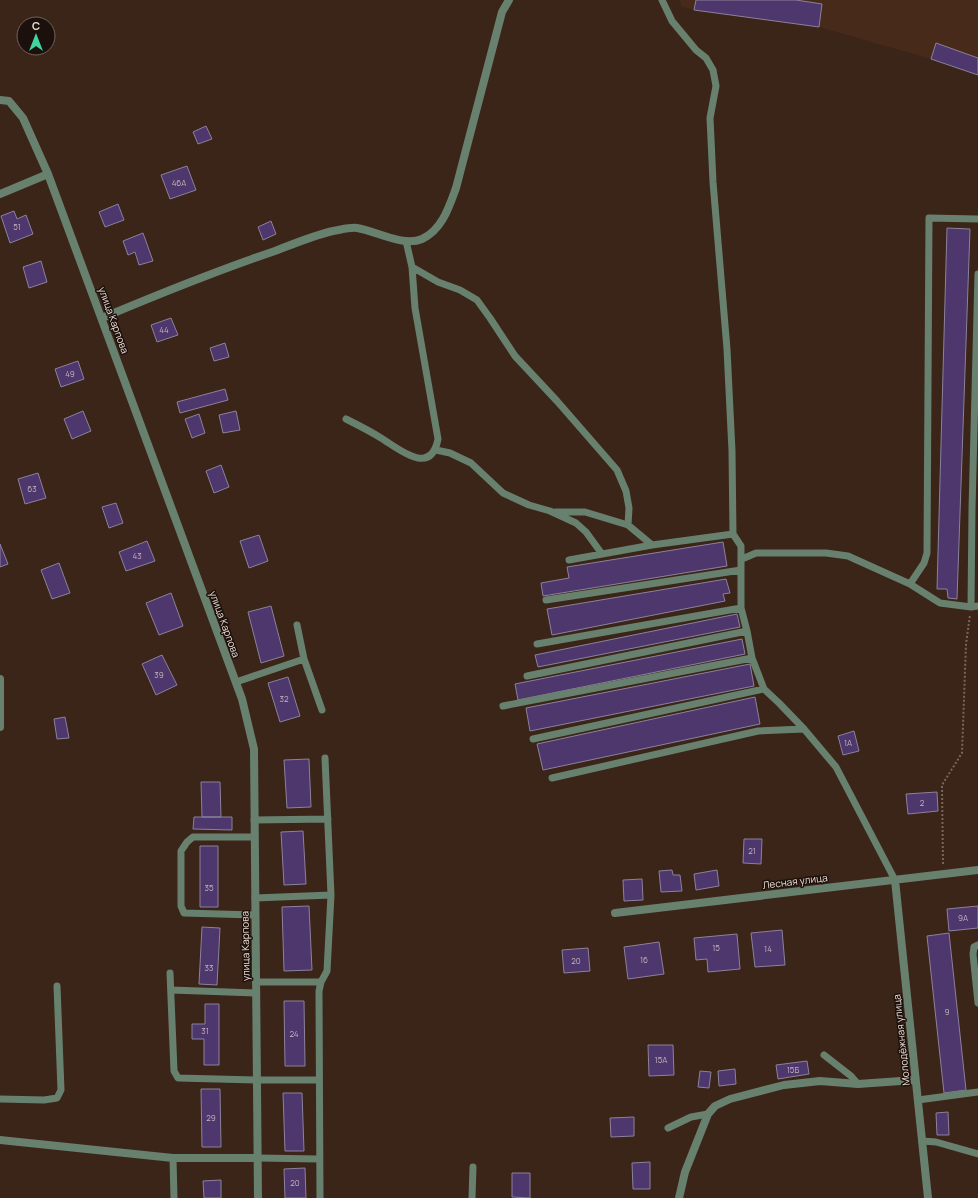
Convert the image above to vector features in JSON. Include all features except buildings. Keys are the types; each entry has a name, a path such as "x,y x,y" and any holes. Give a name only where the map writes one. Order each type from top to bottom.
{"street":[{"path":"102,318 221,269 331,232 355,228 373,232 392,239 406,241 420,240 434,231 446,213 456,188 502,12 509,0"},
{"name":"улица Карпова","path":"0,100 9,101 23,118 48,174 236,682 242,699 254,749 258,1198"},
{"path":"0,194 48,174"},
{"path":"0,679 0,727"},
{"name":"Лесная улица","path":"615,913 978,870"},
{"name":"Молодёжная улица","path":"895,880 928,1198"},
{"path":"679,1198 685,1172 708,1114 715,1106 730,1099 784,1085 820,1082 858,1084 915,1080"},
{"path":"0,1140 173,1158 258,1158"}],"lane":[{"path":"662,0 672,21 696,50 706,58 713,70 716,86 710,118 713,182 726,349 732,451 733,534 741,546 741,608 752,658 764,689 779,702 804,729 836,767 895,880"},
{"path":"910,584 924,563 927,553 929,218 978,219"},
{"path":"346,419 382,439 404,454 416,458 428,457 436,450 438,439 415,308 412,267 406,241"},
{"path":"412,267 438,282 460,290 477,300 516,356 617,470 626,491 629,508 628,524"},
{"path":"742,559 756,553 826,553 848,556 910,584 940,603 975,606 972,509 978,274"},
{"path":"436,450 450,453 471,463 503,493 529,505 576,523 586,532 602,554"},
{"path":"550,512 585,512 628,524 652,545"},
{"path":"569,560 652,545 733,534"},
{"path":"546,600 741,570"},
{"path":"537,644 741,608"},
{"path":"298,626 304,658 322,710"},
{"path":"527,676 747,631"},
{"path":"236,682 304,658"},
{"path":"503,706 752,658"},
{"path":"533,739 764,689"},
{"path":"552,778 758,731 804,729"},
{"path":"320,1198 319,991 321,982 328,971 331,895 325,758"},
{"path":"254,820 328,819"},
{"path":"254,837 193,837 187,842 181,851 181,906 184,913 255,915"},
{"path":"255,898 331,895"},
{"path":"978,944 974,947 972,954 978,1003"},
{"path":"170,973 174,1071 178,1078 319,1080"},
{"path":"256,982 321,982"},
{"path":"0,1099 44,1100 57,1098 61,1090 57,986"},
{"path":"171,990 256,993"},
{"path":"824,1055 851,1076 858,1084"},
{"path":"918,1100 978,1092"},
{"path":"668,1128 691,1117 708,1114"},
{"path":"922,1141 936,1142 978,1154"},
{"path":"173,1158 174,1198"},
{"path":"258,1158 319,1159"},
{"path":"472,1198 473,1167"}],"path":[{"path":"943,873 942,785 962,753 966,644 975,606"}],"shaded area":[{"path":"680,0 978,0 978,75 931,59 819,27 694,10 681,6"}]}
